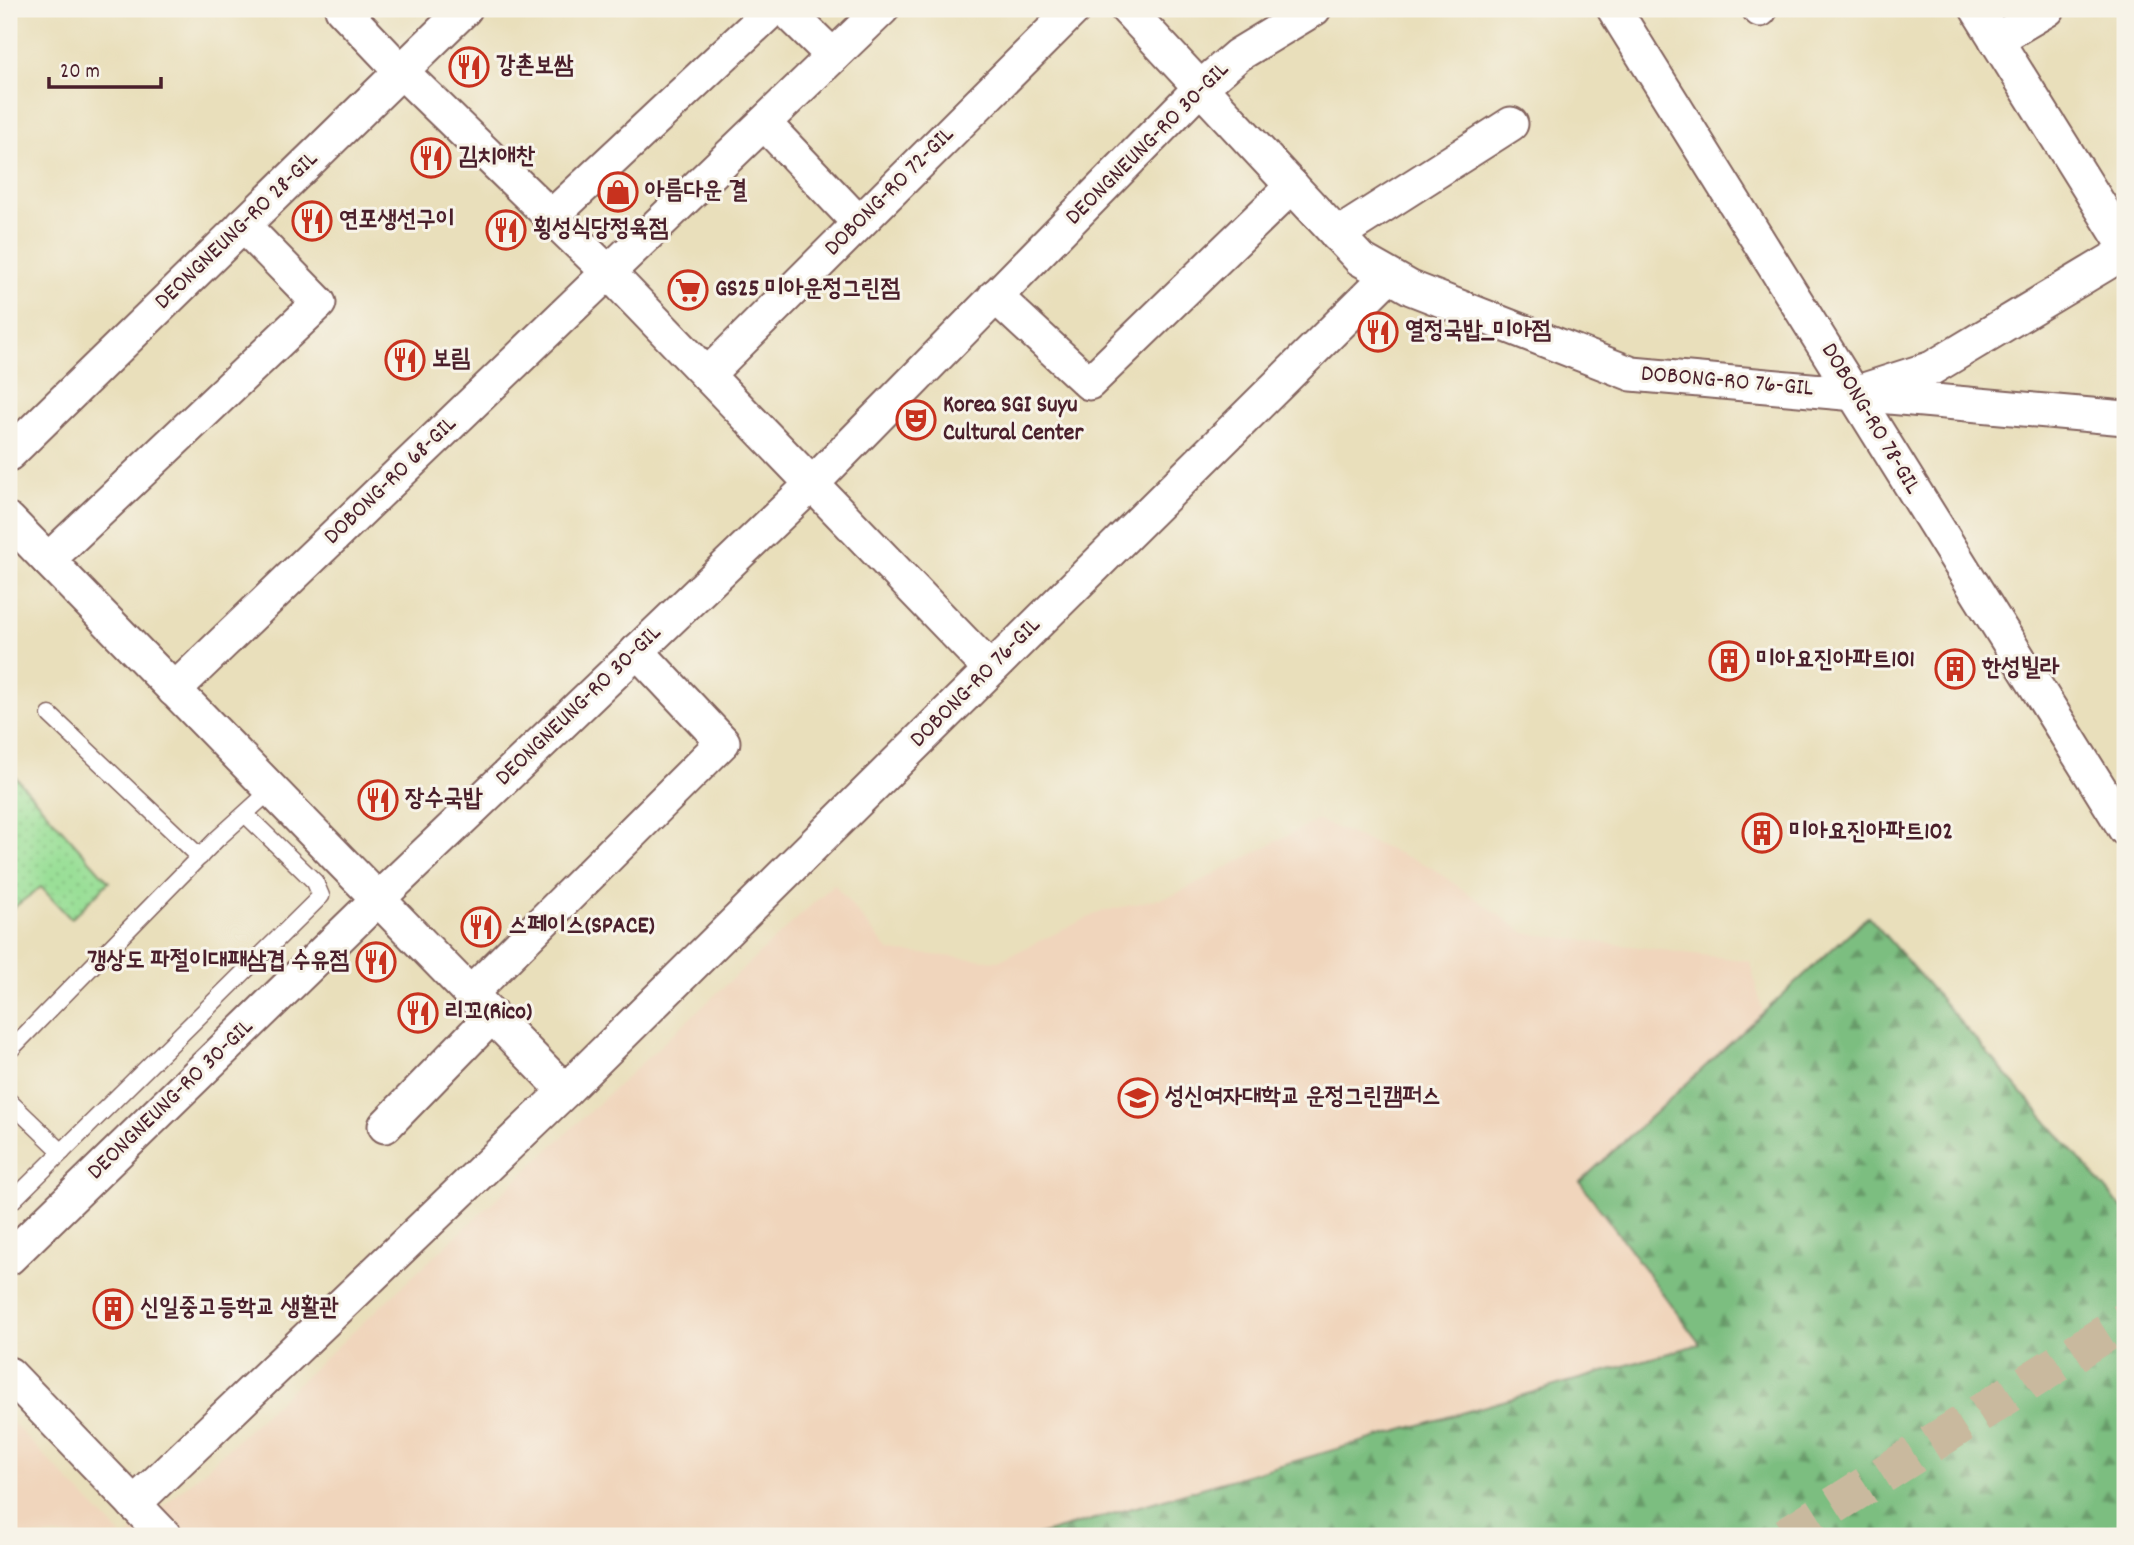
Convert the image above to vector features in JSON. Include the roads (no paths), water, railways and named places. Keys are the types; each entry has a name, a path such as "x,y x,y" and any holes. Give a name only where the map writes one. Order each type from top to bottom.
{"street":[{"path":"342,9 401,71 608,272 990,669"},
{"name":"DEONGNEUNG-RO 28-GIL","path":"9,454 465,9"},
{"path":"551,217 773,9"},
{"path":"785,9 833,56"},
{"path":"608,272 883,9"},
{"name":"DOBONG-RO 72-GIL","path":"707,375 1074,9"},
{"name":"DOBONG-RO 76-GIL","path":"1127,9 1360,260 1411,288 1632,374 2125,418"},
{"name":"DEONGNEUNG-RO 30-GIL","path":"9,1258 378,899 812,484 1200,88 1238,55 1314,9"},
{"name":"DOBONG-RO 78-GIL","path":"1614,9 2125,829"},
{"path":"1977,9 2125,246"},
{"path":"1996,40 2048,9"},
{"path":"764,123 859,223"},
{"path":"1337,235 1511,124"},
{"path":"995,296 1089,383 1292,186"},
{"path":"48,560 319,303 243,225"},
{"path":"1854,393 1932,368 2125,252"},
{"name":"DOBONG-RO 68-GIL","path":"174,691 608,272"},
{"name":"DOBONG-RO 76-GIL","path":"134,1504 565,1091 1388,276"},
{"path":"9,520 565,1091"},
{"path":"385,1126 481,1005 723,742 637,651"},
{"path":"9,1374 165,1536"}],"lane":[{"path":"50,715 200,857"},
{"path":"9,1051 200,857 271,790"},
{"path":"9,1204 321,897 315,882 244,814"},
{"path":"9,1101 62,1152"}],"tunnel":[{"path":"1786,1536 2125,1321"}],"place":[{"name":"강촌보쌈","path":"469,67"},
{"name":"김치애찬","path":"431,158"},
{"name":"아름다운 결","path":"618,192"},
{"name":"연포생선구이","path":"312,221"},
{"name":"횡성식당정육점","path":"506,230"},
{"name":"GS25 미아운정그린점","path":"688,290"},
{"name":"열정국밥_미아점","path":"1378,332"},
{"name":"보림","path":"405,360"},
{"name":"Korea SGI Suyu Cultural Center","path":"916,420"},
{"name":"미아요진아파트101","path":"1729,661"},
{"name":"한성빌라","path":"1955,669"},
{"name":"장수국밥","path":"378,800"},
{"name":"미아요진아파트102","path":"1762,833"},
{"name":"스페이스(SPACE)","path":"481,927"},
{"name":"갱상도 파절이대패삼겹 수유점","path":"376,962"},
{"name":"리꼬(Rico)","path":"418,1013"},
{"name":"성신여자대학교 운정그린캠퍼스","path":"1138,1098"},
{"name":"신일중고등학교 생활관","path":"113,1309"}]}
